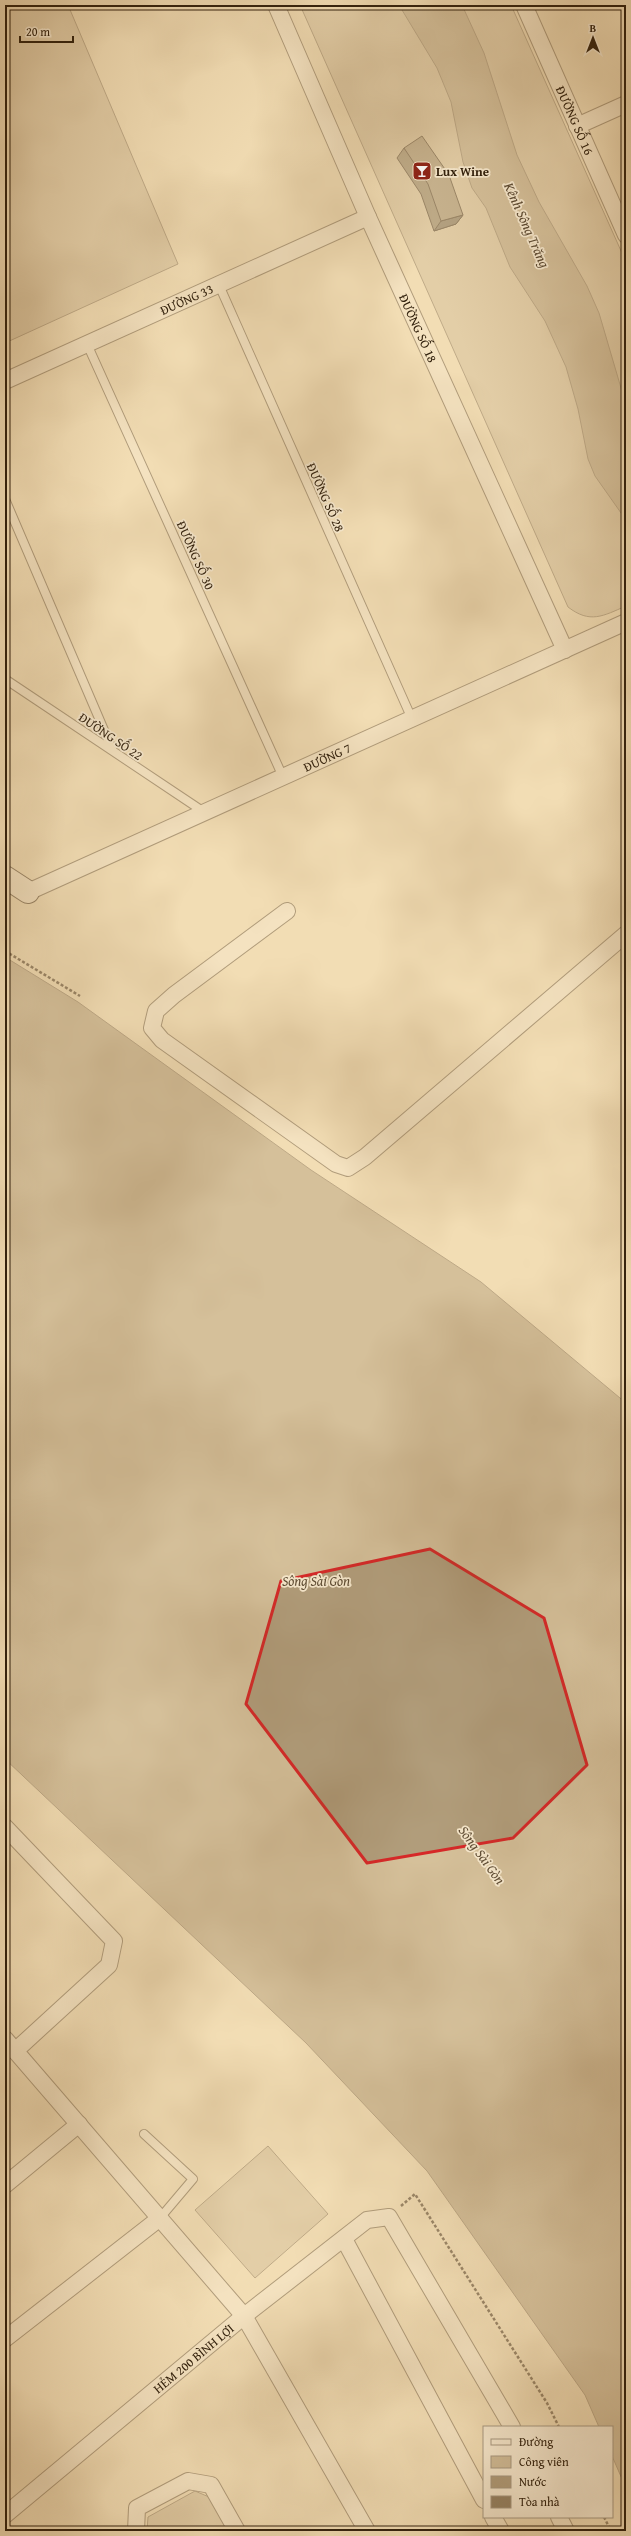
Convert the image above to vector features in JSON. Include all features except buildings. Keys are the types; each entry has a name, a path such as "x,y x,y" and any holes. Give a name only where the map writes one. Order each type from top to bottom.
{"street":[{"name":"ĐƯỜNG SỐ 18","path":"276,5 368,217 565,650"},
{"name":"ĐƯỜNG SỐ 16","path":"524,5 626,235"},
{"path":"577,126 626,104"},
{"name":"ĐƯỜNG 33","path":"5,381 368,217"},
{"name":"ĐƯỜNG 7","path":"28,892 626,622"},
{"path":"5,877 28,892"},
{"path":"287,912 174,995 156,1011 152,1028 162,1040 226,1086 336,1164 348,1168 365,1158 626,934"},
{"path":"5,1827 114,1941 109,1964 10,2045 244,2316 363,2530"},
{"path":"5,2185 79,2124"},
{"name":"HẺM 200 BÌNH LỢI","path":"5,2515 244,2316 368,2220 389,2217 511,2426"},
{"path":"5,2339 160,2218"},
{"path":"344,2238 483,2498"},
{"path":"136,2531 137,2508 188,2481 212,2485 237,2531"},
{"path":"494,2518 500,2531"},
{"path":"560,2518 566,2531"}],"lane":[{"name":"ĐƯỜNG SỐ 28","path":"219,285 412,719"},
{"name":"ĐƯỜNG SỐ 30","path":"87,344 283,777"},
{"path":"5,499 114,751"},
{"name":"ĐƯỜNG SỐ 22","path":"5,679 204,812"},
{"path":"144,2134 192,2179 160,2218"}],"path":[{"path":"5,951 80,996"},
{"path":"415,2194 547,2402 559,2426"},
{"path":"604,2518 611,2531"}],"highlighted area":[{"path":"430,1549 544,1618 587,1765 513,1838 367,1863 246,1704 281,1581"}],"green space":[{"path":"5,5 68,5 178,264 5,343"},
{"path":"300,5 511,5 626,262 626,606 597,617 583,615 568,607"},
{"path":"268,2146 328,2214 255,2278 195,2210"},
{"path":"195,2491 209,2497 228,2531 147,2531 148,2517"}],"water":[{"name":"Kênh Sông Trăng","path":"399,5 462,5 484,53 517,155 539,202 587,286 599,313 626,405 626,520 595,476 588,459 578,409 566,367 545,321 510,267 486,208 472,188 463,162 451,102 437,68"},
{"name":"Sông Sài Gòn","path":"5,957 78,1002 311,1170 481,1282 626,1403 626,2488 613,2458 613,2426 599,2426 585,2395 427,2171 306,2043 5,1759"}],"place":[{"name":"Lux Wine","path":"422,171"}]}
